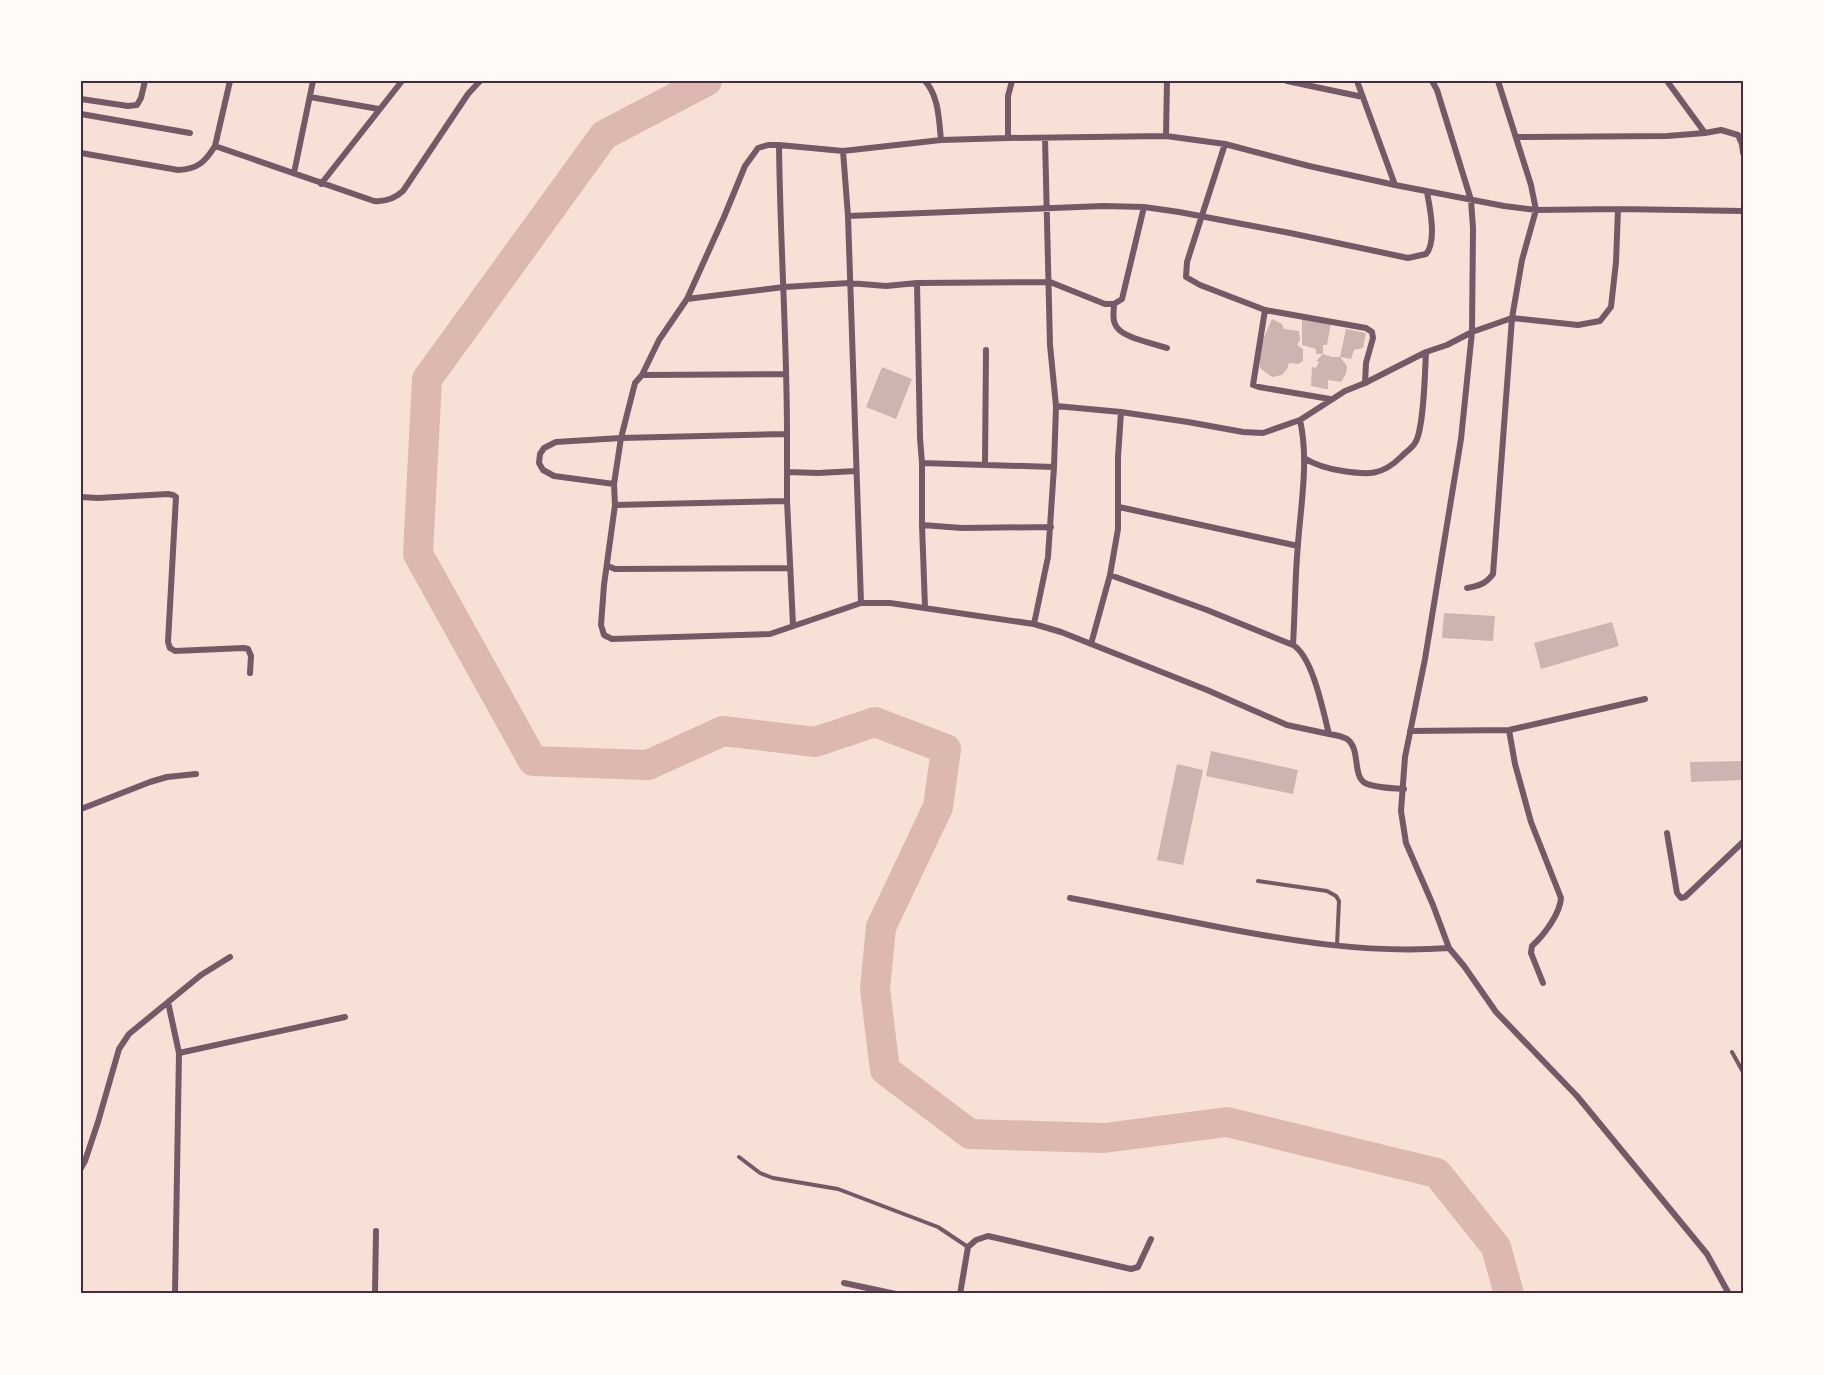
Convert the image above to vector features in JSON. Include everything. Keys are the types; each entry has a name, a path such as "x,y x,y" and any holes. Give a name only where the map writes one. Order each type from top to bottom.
{"street":[{"path":"81,99 128,106 137,105 145,81"},
{"path":"81,153 178,170 193,169 209,155 215,146 230,81"},
{"path":"294,173 313,81"},
{"path":"321,184 402,81"},
{"path":"215,146 321,184 374,201 381,201 397,196 403,191 468,94 480,81"},
{"path":"925,81 931,87 935,99 942,140"},
{"path":"1008,138 1008,96 1012,81"},
{"path":"1166,136 1167,81"},
{"path":"1287,81 1363,97"},
{"path":"1357,81 1395,185"},
{"path":"1432,81 1437,90 1471,200 1472,332 1461,439 1425,659 1406,757 1401,810 1406,843 1449,948 1496,1012 1577,1096 1707,1254 1729,1294"},
{"path":"1467,588 1479,586 1488,581 1492,574 1512,318 1522,260 1536,210 1517,137 1498,81"},
{"path":"1667,81 1706,133"},
{"path":"310,97 379,110"},
{"path":"81,114 190,134"},
{"path":"1517,137 1667,136 1721,130 1738,135 1743,153"},
{"path":"1404,789 1363,782 1352,744 1347,739 1287,725 1207,690 1034,624 890,603 861,603 770,634 612,639 604,634 601,625 615,505 614,484 621,438 635,383 642,375 659,340 687,299 745,166 758,148 768,145 843,151 942,140 1166,136 1225,144 1427,192 1536,210 1743,211"},
{"path":"1034,624 1048,557 1056,406 1050,345 1046,138"},
{"path":"1225,144 1187,262 1186,277 1200,285 1265,310 1366,328 1372,332 1372,338 1366,363 1365,383"},
{"path":"779,145 786,374 787,501 793,626"},
{"path":"843,151 848,216 861,603"},
{"path":"848,216 1103,206 1144,207 1203,216 1408,258 1426,254 1432,245 1427,192"},
{"path":"687,299 784,287 849,283 886,286 1050,282 1105,304 1114,304 1122,299 1144,207"},
{"path":"1056,406 1122,412 1243,432 1263,433 1300,420 1330,399 1426,352 1512,318 1578,325 1600,321 1611,307 1616,262 1617,209"},
{"path":"917,284 925,608"},
{"path":"1114,304 1115,326 1121,332 1167,348"},
{"path":"1265,310 1253,385 1330,399"},
{"path":"986,350 986,465"},
{"path":"1304,458 1329,470 1369,475 1381,472 1394,464 1415,443 1418,433 1424,392 1426,352"},
{"path":"642,375 786,374"},
{"path":"1090,644 1110,575 1118,529 1118,457 1122,412"},
{"path":"1293,645 1304,458 1300,420"},
{"path":"614,484 554,476 543,470 540,454 544,448 555,442 787,434"},
{"path":"922,463 1054,467"},
{"path":"788,472 856,471"},
{"path":"81,497 168,494 176,497 168,642 170,648 174,651 244,648 251,656 250,674"},
{"path":"615,505 787,501"},
{"path":"1119,507 1298,546"},
{"path":"922,525 962,528 1051,527"},
{"path":"608,566 615,569 789,568"},
{"path":"1110,575 1207,610 1293,645 1300,650 1315,683 1329,734"},
{"path":"1410,731 1509,730 1645,699"},
{"path":"1509,730 1515,764 1531,822 1561,898 1561,906 1532,946 1531,953 1543,983"},
{"path":"81,809 150,782 167,777 196,774"},
{"path":"1667,833 1677,893 1681,897 1685,897 1743,842"},
{"path":"1070,897 1274,938 1337,946 1418,951 1449,948"},
{"path":"81,1168 99,1122 120,1049 129,1034 201,975 230,957"},
{"path":"168,1002 180,1053 175,1294"},
{"path":"180,1053 345,1017"},
{"path":"375,1294 376,1232"},
{"path":"960,1294 968,1247 976,1240 988,1236 1131,1269 1138,1267 1151,1239"},
{"path":"844,1283 896,1294"}],"lane":[{"path":"1257,881 1328,891 1336,896 1339,901 1337,946"},
{"path":"1732,1053 1743,1072"},
{"path":"739,1157 760,1173 773,1178 838,1189 929,1223 968,1247"}],"building":[{"path":"1272,319 1282,324 1284,329 1299,331 1300,340 1297,345 1303,349 1303,361 1298,364 1289,363 1282,375 1272,377 1260,368 1260,358 1261,344"},
{"path":"1302,320 1331,322 1327,345 1323,345 1323,354 1316,354 1316,349 1302,345"},
{"path":"1346,329 1366,333 1363,348 1354,350 1351,359 1340,357"},
{"path":"1323,354 1340,357 1347,366 1346,374 1341,382 1328,380 1328,389 1311,386 1312,367 1316,368 1319,362 1316,361"},
{"path":"882,367 912,379 896,419 866,407"},
{"path":"1444,613 1495,616 1493,641 1442,638"},
{"path":"1612,622 1619,646 1541,669 1534,643"},
{"path":"1211,751 1298,770 1293,794 1206,776"},
{"path":"1743,761 1743,780 1691,782 1690,762"},
{"path":"1177,764 1203,770 1183,865 1157,860"}],"waterway":[{"path":"707,81 604,135 427,379 418,554 533,761 648,765 723,731 815,742 875,722 946,749 938,807 881,927 875,989 885,1070 970,1134 1104,1138 1227,1122 1437,1173 1496,1247 1509,1294"}]}
